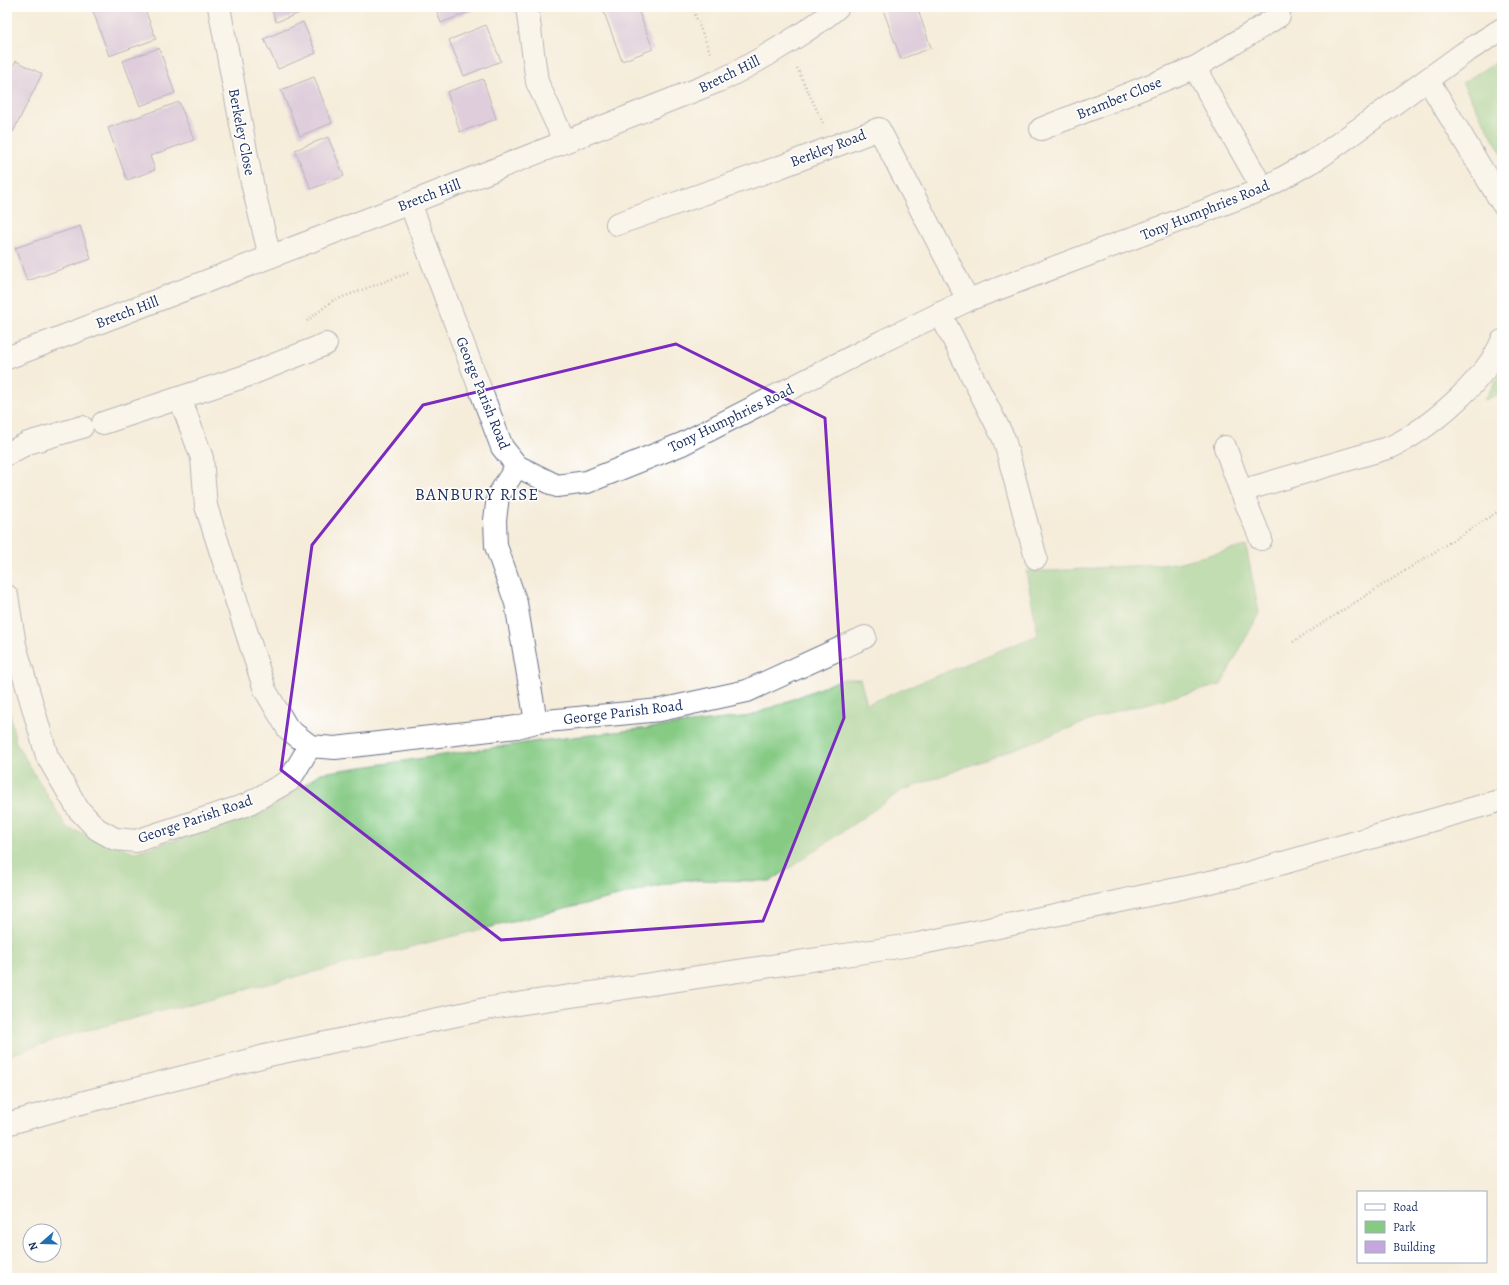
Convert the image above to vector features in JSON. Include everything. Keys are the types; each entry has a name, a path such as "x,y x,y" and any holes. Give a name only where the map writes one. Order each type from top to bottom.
{"street":[{"name":"Berkeley Close","path":"219,7 252,183 270,257"},
{"path":"527,7 537,82 565,142"},
{"name":"Bretch Hill","path":"7,358 410,203 721,80 786,44 829,16 838,7"},
{"name":"Bramber Close","path":"1041,129 1196,67 1279,16"},
{"name":"Tony Humphries Road","path":"517,466 557,486 587,482 682,444 968,300 1263,189 1320,157 1464,53 1502,30"},
{"path":"1196,67 1219,112 1263,189"},
{"path":"1428,80 1502,203"},
{"name":"Berkley Road","path":"617,224 780,167 879,128 968,300"},
{"name":"George Parish Road","path":"410,203 502,448 517,466 498,496 495,520 496,546 516,603 536,722"},
{"path":"940,313 1004,439 1036,558"},
{"path":"1241,491 1391,447 1404,441 1437,418 1454,403 1476,379 1497,352 1502,340"},
{"path":"7,454 28,444 180,398 246,376 326,344"},
{"path":"180,398 202,458 206,506 265,690 288,729 310,746"},
{"path":"1225,447 1261,539"},
{"name":"George Parish Road","path":"7,596 15,645 47,756 78,809 97,829 115,839 136,841 246,805 289,781 310,746 335,748 517,727 536,722 660,710 747,691 865,637"},
{"path":"7,1124 81,1103 269,1055 490,1008 918,944 1238,876 1502,800"}],"path":[{"path":"692,7 721,80"},
{"path":"786,44 834,146"},
{"path":"304,323 332,301 433,265"},
{"path":"1293,642 1502,509"}],"highlighted area":[{"path":"676,344 825,418 844,718 763,921 501,940 281,770 312,545 423,405"}],"green space":[{"path":"1502,58 1502,154 1462,83"},
{"path":"1502,372 1502,393 1484,400"},
{"path":"1246,546 1259,613 1221,685 1113,712 901,791 771,881 684,880 450,937 69,1035 7,1056 7,699 16,743 67,828 135,852 263,814 321,773 539,741 750,716 843,679 860,679 867,704 1038,635 1026,571 1049,571 1176,563"}],"building":[{"path":"106,7 144,7 156,39 109,56 93,11"},
{"path":"271,7 316,7 276,22"},
{"path":"435,7 473,7 474,10 441,23"},
{"path":"602,7 637,7 653,49 622,61"},
{"path":"882,7 917,7 931,48 901,59"},
{"path":"303,22 316,53 278,69 264,39"},
{"path":"486,25 501,61 464,76 449,40"},
{"path":"159,48 175,93 140,106 123,61"},
{"path":"16,61 42,74 13,132 7,129 7,80"},
{"path":"314,77 332,123 300,136 281,90"},
{"path":"483,79 496,119 460,132 447,92"},
{"path":"179,102 194,140 150,156 155,170 127,180 108,128"},
{"path":"328,137 344,176 311,189 295,150"},
{"path":"80,226 91,259 27,281 15,248"}],"district":[{"name":"BANBURY RISE","path":"477,494"}]}
